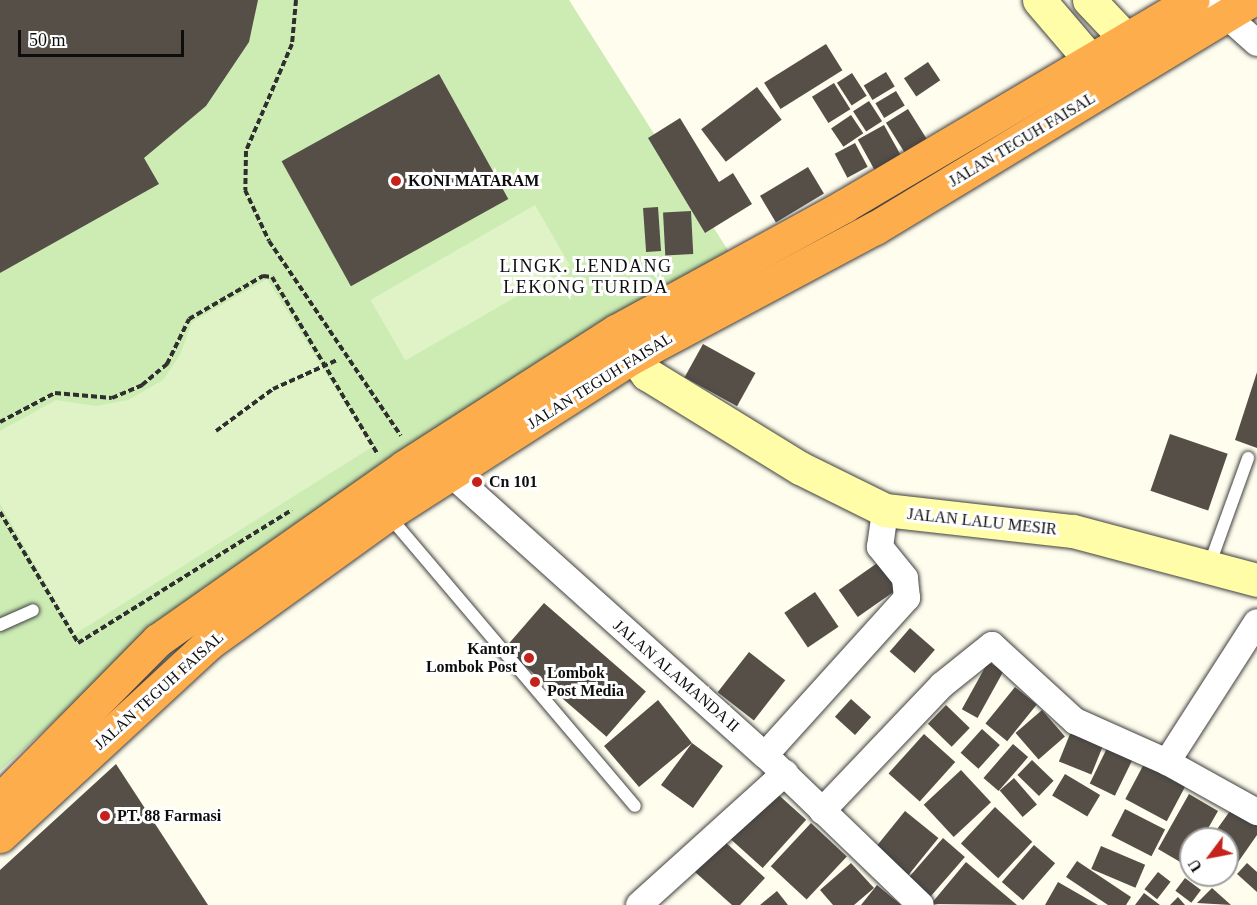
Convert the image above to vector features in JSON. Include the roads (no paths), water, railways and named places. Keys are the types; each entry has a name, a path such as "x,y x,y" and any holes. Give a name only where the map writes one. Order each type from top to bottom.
{"highway":[{"name":"JALAN TEGUH FAISAL","path":"624,344 875,228 1112,86 1139,50 1193,0"},
{"name":"JALAN TEGUH FAISAL","path":"0,800 158,640 271,556 432,462 844,206 1093,60 1139,50 1216,9 1252,0"},
{"name":"JALAN TEGUH FAISAL","path":"0,836 209,643 388,514 432,462"},
{"path":"271,556 290,586"}],"street":[{"path":"1039,0 1093,60 1112,86"},
{"path":"1089,0 1139,50"},
{"path":"1216,9 1257,44"},
{"name":"JALAN LALU MESIR","path":"624,344 647,374 800,468 885,510 1073,531 1257,580"},
{"name":"JALAN ALAMANDA II","path":"432,462 785,773 921,905"},
{"path":"765,755 907,598 905,578 880,547 885,510"},
{"path":"1167,762 1257,622"},
{"path":"822,811 942,685 991,645 1000,648 1076,721 1167,762 1257,812"},
{"path":"639,905 785,773"}],"lane":[{"path":"1209,567 1248,458"},
{"path":"388,514 635,806"},
{"path":"0,625 33,610"}],"place":[{"name":"KONI MATARAM","path":"396,181"},
{"name":"Cn 101","path":"477,482"},
{"name":"Kantor Lombok Post","path":"529,658"},
{"name":"Lombok Post Media","path":"535,682"},
{"name":"PT. 88 Farmasi","path":"105,816"}],"district":[{"name":"LINGK. LENDANG LEKONG TURIDA","path":"586,277"}]}
